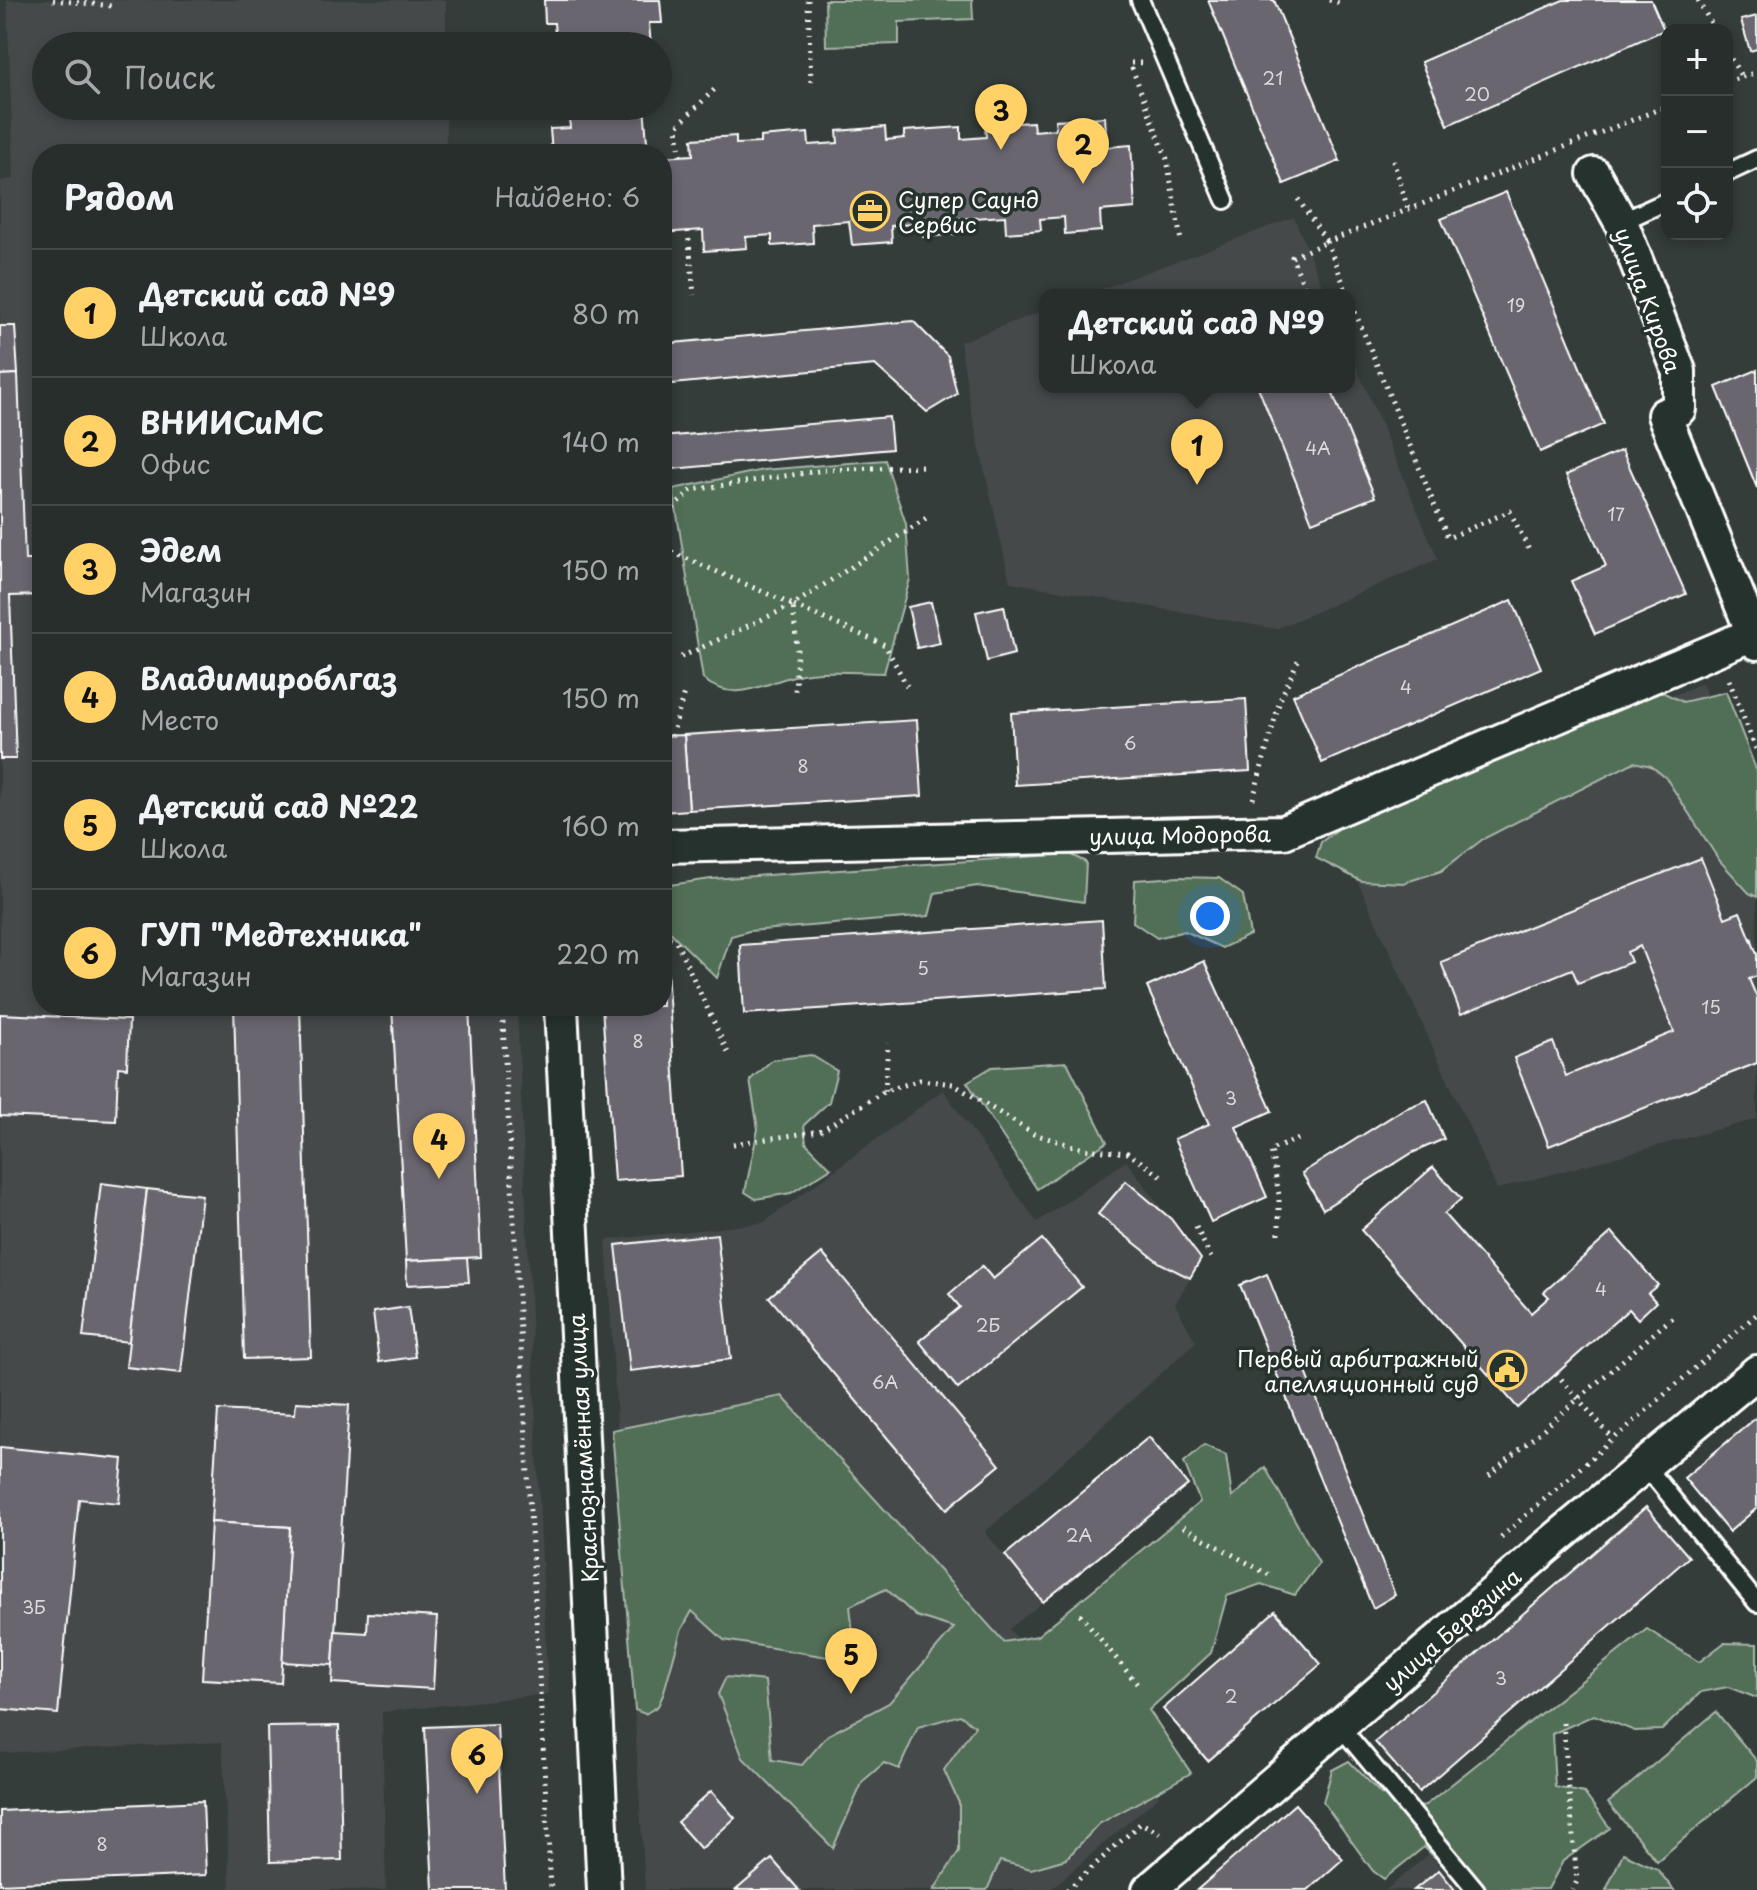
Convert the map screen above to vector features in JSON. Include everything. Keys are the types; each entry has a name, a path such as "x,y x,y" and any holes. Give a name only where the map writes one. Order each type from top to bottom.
{"street":[{"name":"улица Кирова","path":"1594,174 1621,222 1679,371 1679,409 1664,415 1755,639"},
{"name":"улица Модорова","path":"672,846 1284,832 1716,650 1755,639"},
{"name":"Краснознамённая улица","path":"561,1016 604,1890"},
{"name":"улица Березина","path":"1149,1890 1757,1372"}],"lane":[{"path":"1140,0 1225,200"},
{"path":"1733,170 1757,159"},
{"path":"1621,222 1661,204"},
{"path":"1645,1465 1757,1603"},
{"path":"1339,1725 1476,1890"}],"path":[{"path":"53,0 112,6"},
{"path":"808,0 811,83"},
{"path":"1329,0 1342,4"},
{"path":"1698,0 1712,24"},
{"path":"1733,62 1741,76"},
{"path":"1140,63 1130,63 1167,159 1181,241"},
{"path":"1733,79 1757,72"},
{"path":"680,156 677,126 715,89"},
{"path":"1305,289 1292,257 1661,108"},
{"path":"1393,160 1408,209"},
{"path":"1298,199 1327,242 1346,289"},
{"path":"688,231 694,295"},
{"path":"1355,311 1448,538 1510,511 1531,554"},
{"path":"672,509 692,490 825,470 924,466"},
{"path":"681,657 793,605 928,517"},
{"path":"672,552 885,645 907,686"},
{"path":"793,605 797,649 795,693"},
{"path":"1716,650 1757,752"},
{"path":"1244,832 1280,700 1300,656"},
{"path":"672,736 684,693"},
{"path":"672,939 676,941 729,1055"},
{"path":"503,1016 551,1890"},
{"path":"885,1091 888,1043"},
{"path":"733,1144 820,1131 885,1091 920,1080 953,1084 1034,1134 1083,1149 1128,1153 1163,1177"},
{"path":"1279,1234 1279,1195 1271,1150 1299,1139"},
{"path":"1196,1227 1213,1262"},
{"path":"1489,1476 1674,1316"},
{"path":"1556,1373 1613,1439 1645,1465"},
{"path":"1183,1527 1271,1576"},
{"path":"1080,1614 1138,1685"},
{"path":"1563,1723 1577,1881 1573,1890"}],"shaded area":[{"path":"7,0 446,0 446,32 32,32 32,120 446,120 446,144 32,144 32,1016 517,1016 548,1694 382,1712 386,1890 230,1890 222,1742 0,1753 0,181 14,179"},
{"path":"1294,217 1324,289 1101,289"},
{"path":"1039,312 1039,393 1355,393 1355,363 1438,559 1276,629 1010,582 971,410 960,342"},
{"path":"1702,683 1757,825 1757,1119 1497,1189 1338,838"},
{"path":"943,1090 1037,1222 1126,1161 1201,1259 1175,1304 1196,1342 985,1532 1043,1602 1009,1629 1159,1796 1050,1890 645,1890 606,1240 763,1223"},
{"path":"1429,1854 1459,1890 1386,1890"}],"green space":[{"path":"825,0 972,0 973,19 899,22 899,44 826,46"},
{"path":"885,460 906,524 910,579 884,673 809,673 742,691 716,687 703,679 673,489 763,470"},
{"path":"1647,685 1683,702 1726,692 1757,772 1757,897 1749,893 1719,860 1666,778 1651,766 1634,762 1483,839 1441,871 1403,883 1361,881 1316,858 1321,842 1358,814"},
{"path":"1069,854 1086,862 1084,902 977,886 935,893 929,916 749,931 731,936 717,978 672,934 672,885 711,879"},
{"path":"1219,878 1243,895 1250,935 1222,948 1185,931 1157,938 1133,922 1135,880"},
{"path":"811,1055 837,1071 829,1102 804,1125 806,1143 831,1168 791,1193 756,1199 745,1192 758,1129 750,1080 772,1060"},
{"path":"1067,1062 1107,1142 1037,1189 967,1082 992,1067"},
{"path":"782,1396 1004,1642 1037,1636 1200,1502 1184,1462 1204,1445 1226,1455 1232,1498 1265,1467 1319,1563 1295,1595 1261,1584 1227,1596 1211,1653 1149,1710 1191,1773 1099,1824 1066,1859 1031,1869 1000,1861 987,1890 934,1890 959,1851 959,1803 944,1770 975,1726 960,1715 918,1727 899,1769 884,1763 863,1781 833,1848 743,1758 718,1694 726,1677 765,1681 772,1760 802,1765 828,1735 889,1703 954,1628 916,1616 886,1589 850,1606 855,1650 834,1658 724,1640 692,1611 681,1631 658,1706 645,1714 635,1710 612,1430"},
{"path":"1647,1629 1699,1662 1724,1643 1757,1644 1757,1698 1728,1687 1701,1692 1662,1730 1635,1731 1594,1715 1552,1734 1555,1787 1584,1793 1610,1828 1563,1861 1548,1889 1469,1890 1424,1847 1384,1879 1373,1871 1323,1802 1332,1770 1349,1761 1381,1794 1423,1807"},
{"path":"1716,1712 1757,1761 1757,1777 1657,1861 1608,1803"},
{"path":"1623,1853 1657,1869 1674,1890 1606,1890"}],"building":[{"path":"544,0 660,0 662,23 649,23 650,32 555,32 554,23 545,23"},
{"path":"1208,0 1274,0 1340,161 1284,184"},
{"path":"1563,0 1651,0 1661,24 1661,31 1448,125 1421,62"},
{"path":"1757,16 1757,49 1750,51 1741,20"},
{"path":"1105,117 1107,147 1131,145 1135,208 1100,211 1101,231 1065,234 1064,217 1040,219 1041,230 1006,233 1005,216 958,219 959,234 923,237 922,223 891,226 892,242 852,245 849,221 812,224 813,243 772,246 772,235 746,237 747,248 704,251 703,230 672,232 672,156 693,155 692,139 736,136 736,144 760,143 760,137 808,133 809,145 838,143 837,131 885,127 886,140 904,138 904,131 961,127 961,139 986,137 985,125 1033,122 1034,131 1056,129 1055,120"},
{"path":"569,120 645,120 647,144 551,144 550,129 570,128"},
{"path":"1506,192 1604,424 1540,452 1441,219"},
{"path":"913,321 948,356 957,394 927,412 875,365 672,384 672,343"},
{"path":"0,326 15,326 18,374 0,375"},
{"path":"1757,370 1757,488 1716,387"},
{"path":"18,374 25,560 32,560 32,595 10,596 16,759 0,759 0,375"},
{"path":"1260,393 1332,393 1375,497 1312,522"},
{"path":"889,417 892,449 672,469 672,436"},
{"path":"1622,450 1686,594 1595,634 1571,581 1606,566 1566,475"},
{"path":"1512,600 1541,668 1322,763 1293,695"},
{"path":"931,602 940,643 917,648 908,607"},
{"path":"1004,606 1014,654 987,661 976,612"},
{"path":"1246,699 1250,771 1015,785 1011,713"},
{"path":"917,720 922,796 689,810 684,735"},
{"path":"684,735 689,810 672,811 672,736"},
{"path":"1701,858 1725,918 1740,912 1757,954 1757,976 1749,979 1757,998 1757,1063 1549,1146 1514,1058 1553,1042 1566,1076 1674,1032 1640,946 1627,952 1631,962 1578,983 1572,969 1461,1014 1441,962"},
{"path":"1102,920 1106,989 744,1014 740,945"},
{"path":"1204,961 1272,1111 1236,1127 1267,1197 1211,1222 1174,1139 1209,1124 1147,987"},
{"path":"0,1014 129,1020 127,1068 118,1067 116,1121 0,1116"},
{"path":"234,1016 300,1016 311,1357 244,1359"},
{"path":"393,1016 469,1016 481,1257 406,1261"},
{"path":"603,1016 670,1016 681,1176 614,1181"},
{"path":"1427,1100 1444,1139 1412,1153 1323,1209 1302,1173 1404,1109"},
{"path":"1433,1167 1461,1199 1444,1214 1531,1313 1549,1297 1544,1292 1612,1232 1658,1285 1648,1293 1656,1302 1638,1319 1629,1309 1518,1408 1361,1230"},
{"path":"1126,1181 1171,1219 1201,1259 1190,1278 1160,1263 1098,1214"},
{"path":"101,1183 147,1189 129,1342 83,1337"},
{"path":"147,1189 202,1195 181,1373 126,1367"},
{"path":"717,1234 731,1359 630,1371 616,1245"},
{"path":"1042,1239 1082,1287 958,1389 919,1341 960,1307 949,1294 982,1266 993,1279"},
{"path":"822,1253 1000,1465 947,1509 769,1297"},
{"path":"467,1258 469,1282 407,1285 406,1261"},
{"path":"1267,1274 1395,1595 1373,1608 1240,1285"},
{"path":"408,1307 415,1357 379,1362 373,1312"},
{"path":"296,1402 349,1405 333,1665 282,1662 290,1527 211,1522 218,1410 295,1414"},
{"path":"1757,1417 1757,1508 1729,1532 1684,1478"},
{"path":"1149,1437 1188,1485 1043,1602 1005,1555"},
{"path":"0,1447 123,1459 119,1503 79,1499 58,1714 0,1709"},
{"path":"1646,1507 1689,1557 1419,1792 1375,1742"},
{"path":"211,1522 290,1527 281,1683 202,1679"},
{"path":"1275,1611 1321,1664 1208,1761 1163,1709"},
{"path":"368,1613 437,1617 433,1689 332,1683 335,1631 367,1633"},
{"path":"497,1724 505,1890 433,1890 425,1727"},
{"path":"339,1726 342,1860 270,1862 267,1727"},
{"path":"711,1791 735,1818 701,1849 677,1822"},
{"path":"203,1801 206,1875 0,1884 0,1811"},
{"path":"1295,1804 1343,1859 1308,1890 1197,1890"},
{"path":"772,1859 799,1890 736,1890"},
{"path":"1439,1870 1455,1890 1414,1890"}],"place":[{"name":"Эдем","path":"1001,150"},
{"name":"ВНИИСиМС","path":"1083,184"},
{"name":"Супер Саунд Сервис","path":"870,211"},
{"name":"Детский сад №9","path":"1197,485"},
{"name":"Владимироблгаз","path":"439,1179"},
{"name":"Первый арбитражный апелляционный суд","path":"1507,1370"},
{"name":"Детский сад №22","path":"851,1694"},
{"name":"ГУП \"Медтехника\"","path":"477,1794"}]}
